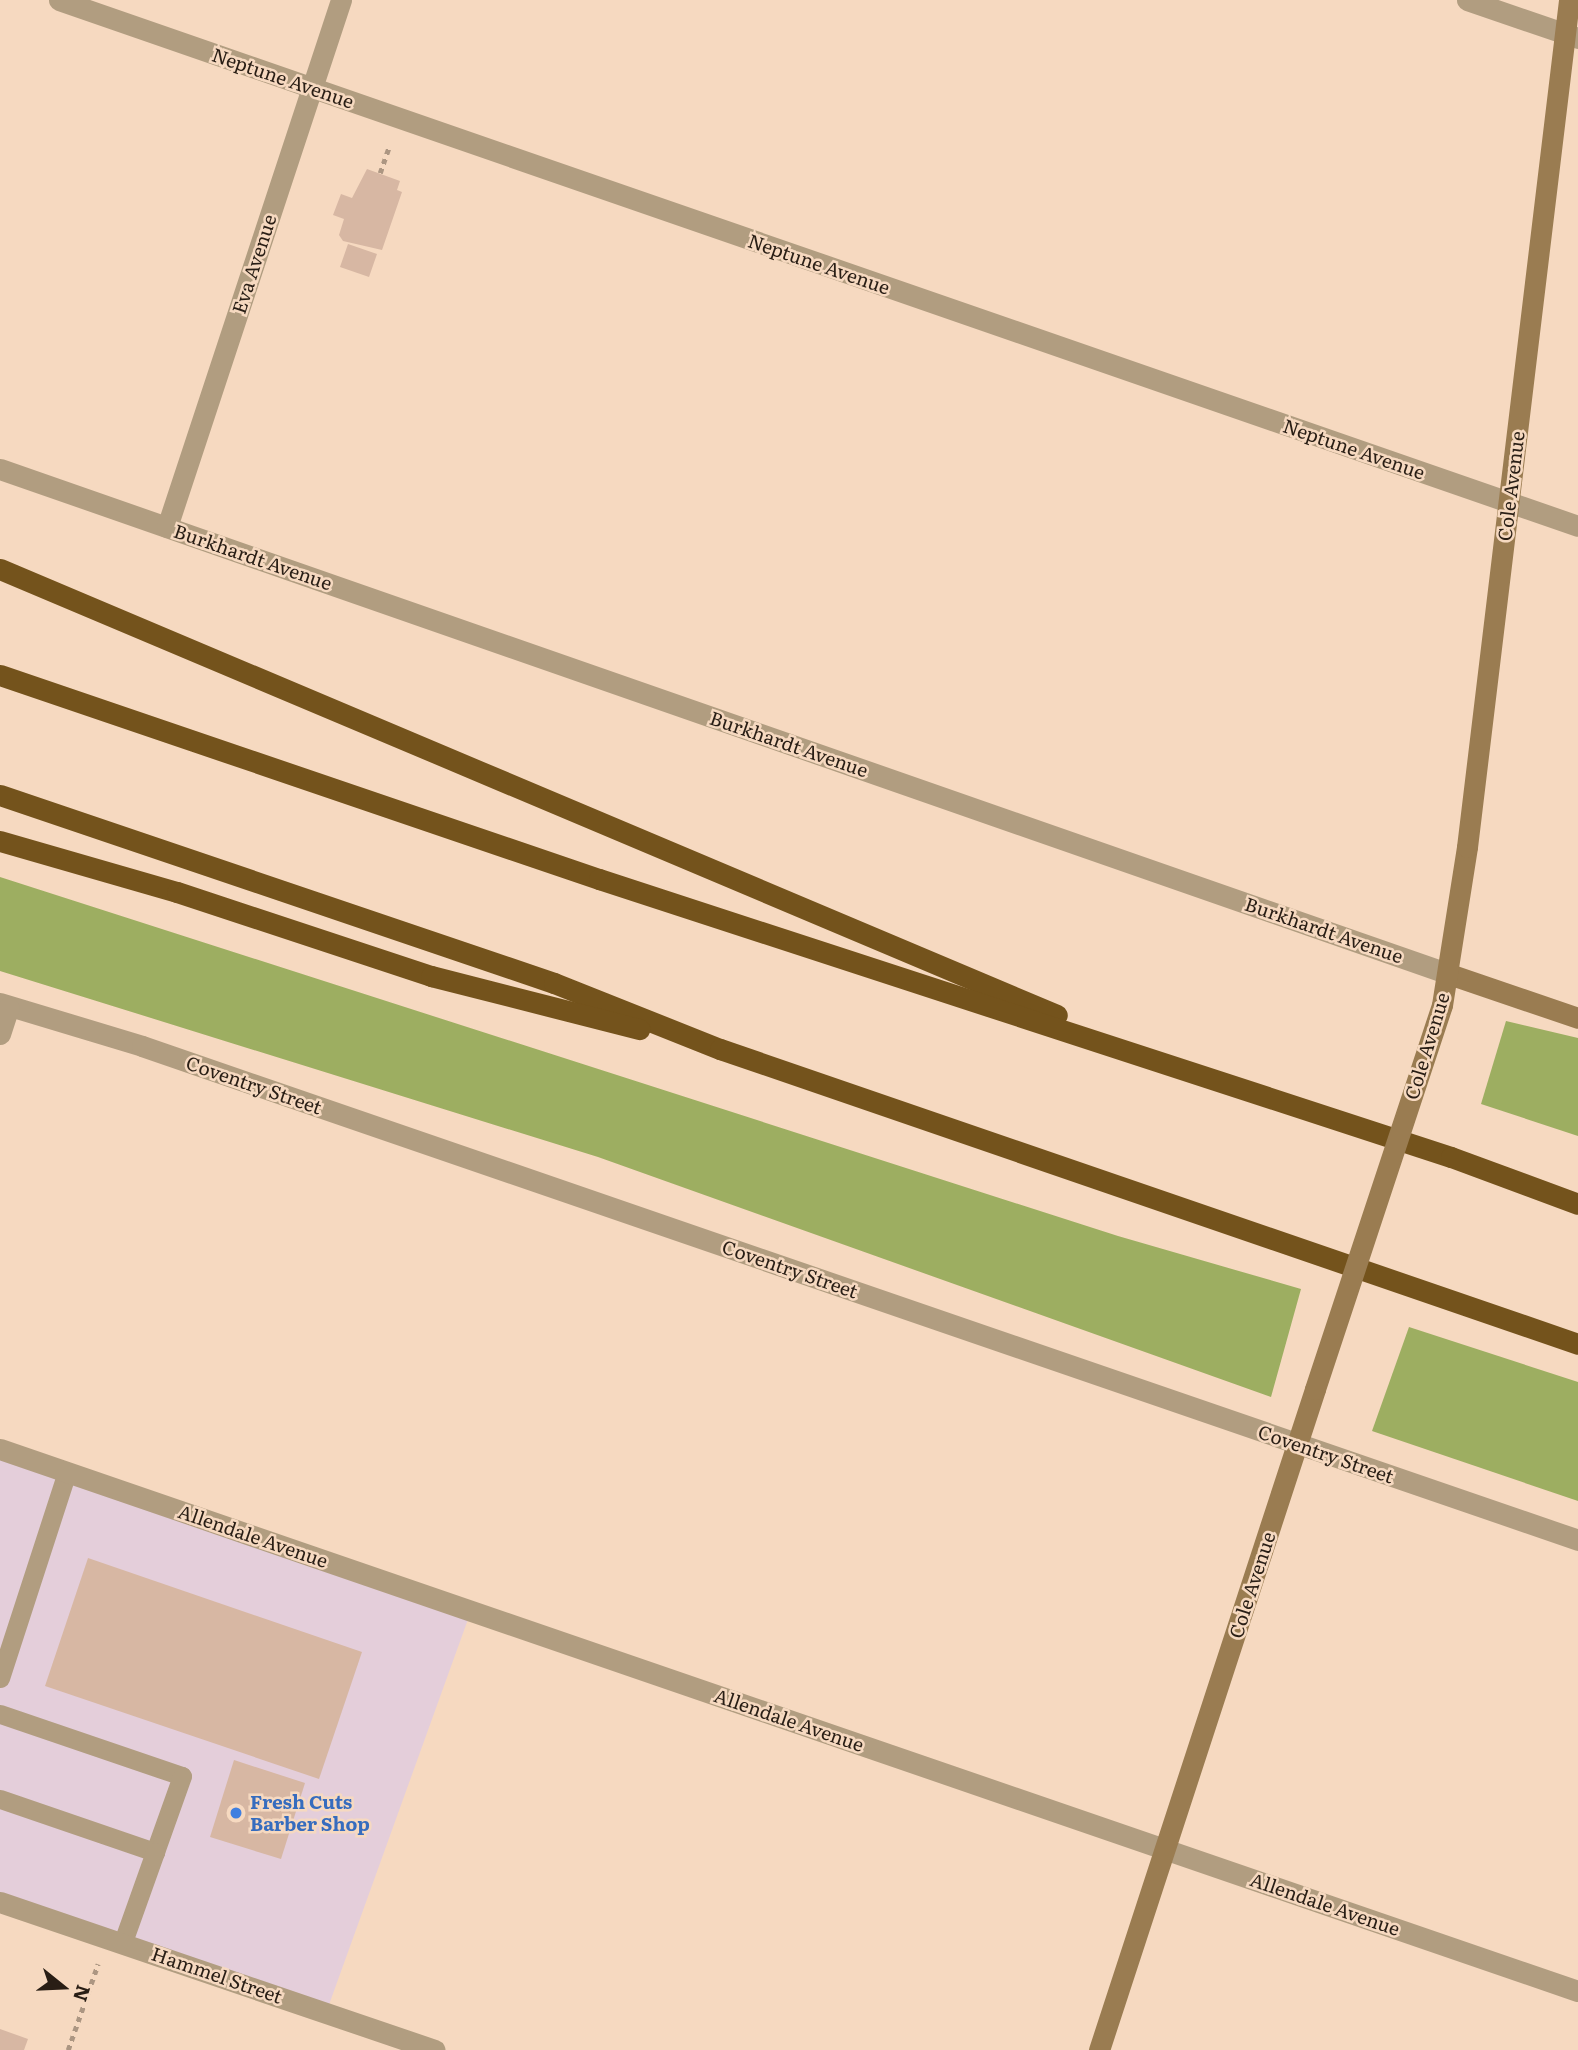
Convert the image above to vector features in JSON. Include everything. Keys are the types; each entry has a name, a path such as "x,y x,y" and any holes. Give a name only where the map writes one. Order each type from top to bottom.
{"highway":[{"path":"0,569 1191,1071"},
{"path":"0,675 598,879 1191,1071 1578,1203"},
{"path":"0,795 554,983 720,1049 1578,1344"},
{"path":"0,841 177,892 431,976 720,1049"}],"street":[{"name":"Neptune Avenue","path":"60,0 1578,526"},
{"name":"Eva Avenue","path":"167,527 341,0"},
{"path":"1467,0 1571,36"},
{"name":"Cole Avenue","path":"1099,2050 1442,1005 1449,974 1571,36 1569,0"},
{"name":"Burkhardt Avenue","path":"0,469 1578,1018"},
{"path":"0,1034 4,1005"},
{"name":"Coventry Street","path":"4,1005 142,1046 1578,1540"},
{"name":"Allendale Avenue","path":"0,1449 1578,1991"},
{"name":"Hammel Street","path":"0,1902 434,2050"}],"lane":[{"path":"0,1678 67,1472"},
{"path":"0,1714 182,1776 123,1942"},
{"path":"0,1799 155,1852"}],"path":[{"path":"380,173 389,147"},
{"path":"68,2050 98,1963"}],"shaded area":[{"path":"0,1449 471,1611 326,2013 0,1901"}],"green space":[{"path":"0,877 1118,1236 1301,1289 1271,1397 598,1157 0,971"},
{"path":"1506,1021 1578,1038 1578,1136 1481,1104"},
{"path":"1409,1327 1578,1382 1578,1501 1372,1431"}],"building":[{"path":"367,169 400,181 397,190 402,192 382,250 343,241 339,235 344,219 333,215 341,194 352,198"},
{"path":"348,244 377,254 369,277 340,267"},
{"path":"88,1558 362,1652 319,1779 45,1686"},
{"path":"234,1760 305,1783 281,1859 210,1837"},
{"path":"0,2029 28,2039 24,2050 0,2050"}],"place":[{"name":"Fresh Cuts Barber Shop","path":"236,1813"}]}
